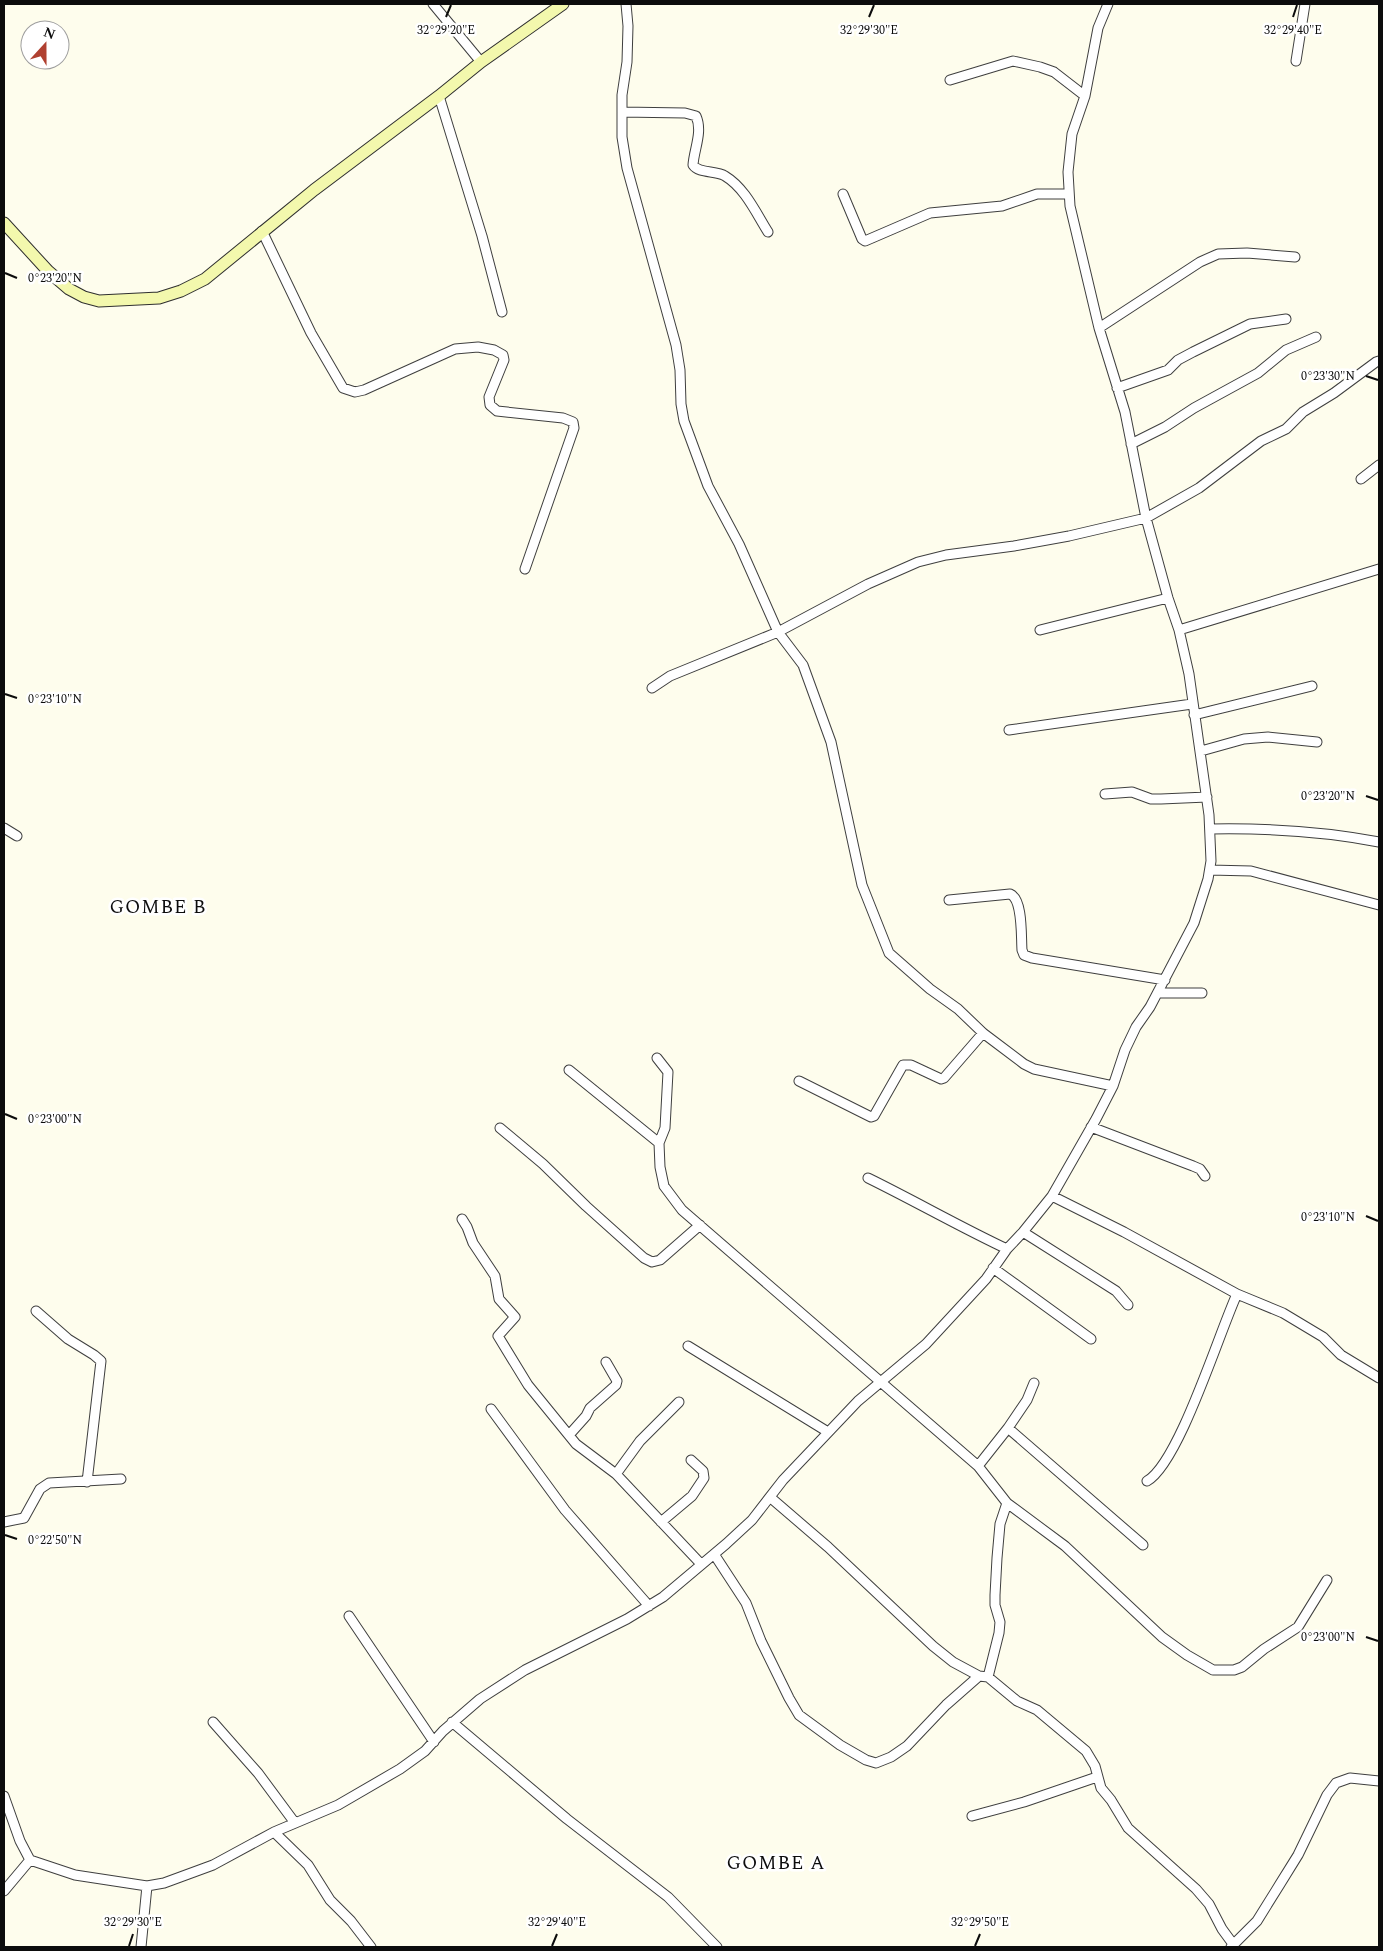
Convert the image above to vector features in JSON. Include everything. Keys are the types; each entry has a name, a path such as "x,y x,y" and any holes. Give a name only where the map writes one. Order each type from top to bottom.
{"street":[{"path":"433,4 481,62"},
{"path":"4,222 48,271 69,289 84,297 99,301 159,298 181,291 205,279 314,190 481,62 563,4"},
{"path":"626,4 628,26 622,137 627,168 676,345 684,421 708,486 739,544 778,632 803,665 831,742 862,885 889,953 930,989 958,1009 983,1033 1034,1070 1113,1086"},
{"path":"4,1796 20,1841 30,1860 75,1875 146,1886 180,1878 213,1864 274,1832 338,1805 373,1786 425,1751 452,1722 480,1699 524,1670 627,1619 649,1606 663,1597 714,1554 752,1520 771,1498 783,1480 858,1401 926,1344 986,1279 1007,1249 1052,1196 1113,1086 1136,1027 1158,993 1194,923 1210,870 1212,844 1201,751 1179,630 1168,598 1146,518 1131,444 1099,328 1070,206 1068,172 1072,134 1085,96 1098,28 1108,4"},
{"path":"1296,61 1305,4"},
{"path":"950,80 1013,61 1054,72 1085,96"},
{"path":"439,96 482,236 502,312"},
{"path":"622,112 685,113 696,116 699,135 693,165 695,168 718,172 732,181 748,198 768,232"},
{"path":"843,194 862,239 865,241 930,213 1002,206 1038,194 1069,194"},
{"path":"262,232 311,333 343,388 355,392 364,390 455,349 478,347 503,354 504,360 489,398 490,405 497,411 563,418 573,422 574,428 525,569"},
{"path":"1099,328 1200,262 1218,254 1247,253 1295,257"},
{"path":"1117,388 1168,370 1178,360 1250,324 1286,319"},
{"path":"1131,444 1165,427 1194,408 1258,373 1286,350 1316,337"},
{"path":"652,688 670,676 778,632 868,584 918,562 954,554 1069,536 1146,518 1199,488 1261,441 1286,429 1302,412 1334,393 1376,362 1379,362"},
{"path":"1361,479 1379,465"},
{"path":"1179,630 1379,569"},
{"path":"1040,630 1168,598"},
{"path":"1194,715 1312,686"},
{"path":"1009,730 1192,704"},
{"path":"1201,751 1244,739 1268,737 1317,742"},
{"path":"1105,794 1132,792 1151,799 1207,797"},
{"path":"4,828 17,836"},
{"path":"1211,828 1270,828 1343,835 1379,842"},
{"path":"1210,870 1251,871 1379,905"},
{"path":"949,900 1014,895 1019,904 1022,950 1024,955 1032,958 1165,980"},
{"path":"1158,993 1202,993"},
{"path":"799,1081 871,1117 874,1116 903,1065 910,1065 941,1079 944,1078 983,1033"},
{"path":"657,1058 668,1072 665,1128 658,1143 660,1167 664,1186 682,1210 978,1466 1007,1503 1065,1546 1162,1637 1187,1655 1213,1670 1234,1670 1242,1667 1264,1649 1298,1627 1327,1580"},
{"path":"569,1070 658,1143"},
{"path":"1091,1127 1200,1169 1205,1176"},
{"path":"500,1128 543,1164 644,1258 652,1262 660,1260 700,1224"},
{"path":"868,1178 913,1200 956,1225 1007,1249"},
{"path":"1052,1196 1124,1232 1236,1294 1283,1313 1322,1337 1341,1355 1379,1378"},
{"path":"462,1220 473,1243 495,1276 500,1299 515,1317 498,1336 528,1385 576,1444 616,1474 701,1564"},
{"path":"1023,1232 1116,1291 1128,1305"},
{"path":"993,1268 1091,1339"},
{"path":"1147,1481 1152,1478 1164,1463 1180,1436 1236,1294"},
{"path":"36,1311 68,1339 101,1361 87,1482"},
{"path":"688,1346 828,1432"},
{"path":"569,1435 586,1416 590,1408 617,1383 606,1362"},
{"path":"978,1466 1027,1400 1034,1383"},
{"path":"616,1474 640,1441 679,1402"},
{"path":"491,1410 566,1510 649,1606"},
{"path":"1008,1428 1143,1545"},
{"path":"662,1522 692,1496 704,1478 703,1471 691,1460"},
{"path":"4,1522 24,1518 40,1489 49,1483 87,1482 121,1478"},
{"path":"771,1498 828,1547 933,1646 954,1662 983,1677 1017,1701 1036,1710 1086,1751 1095,1766 1101,1788 1111,1800 1128,1828 1209,1904 1232,1946 1257,1921 1298,1855 1327,1795 1336,1783 1350,1778 1379,1781"},
{"path":"714,1554 746,1603 789,1698 799,1715 840,1745 866,1760 876,1762 890,1757 907,1746 946,1705 983,1677 1000,1634 1000,1622 995,1600 997,1558 1000,1524 1007,1503"},
{"path":"349,1616 434,1742"},
{"path":"213,1722 258,1773 294,1823"},
{"path":"452,1722 567,1819 668,1897 717,1947"},
{"path":"972,1816 1024,1802 1097,1777"},
{"path":"274,1832 308,1865 330,1900 371,1947"},
{"path":"4,1891 30,1860"},
{"path":"141,1947 145,1924 146,1886"}],"district":[{"name":"GOMBE B","path":"158,906"},
{"name":"GOMBE A","path":"776,1862"}]}
